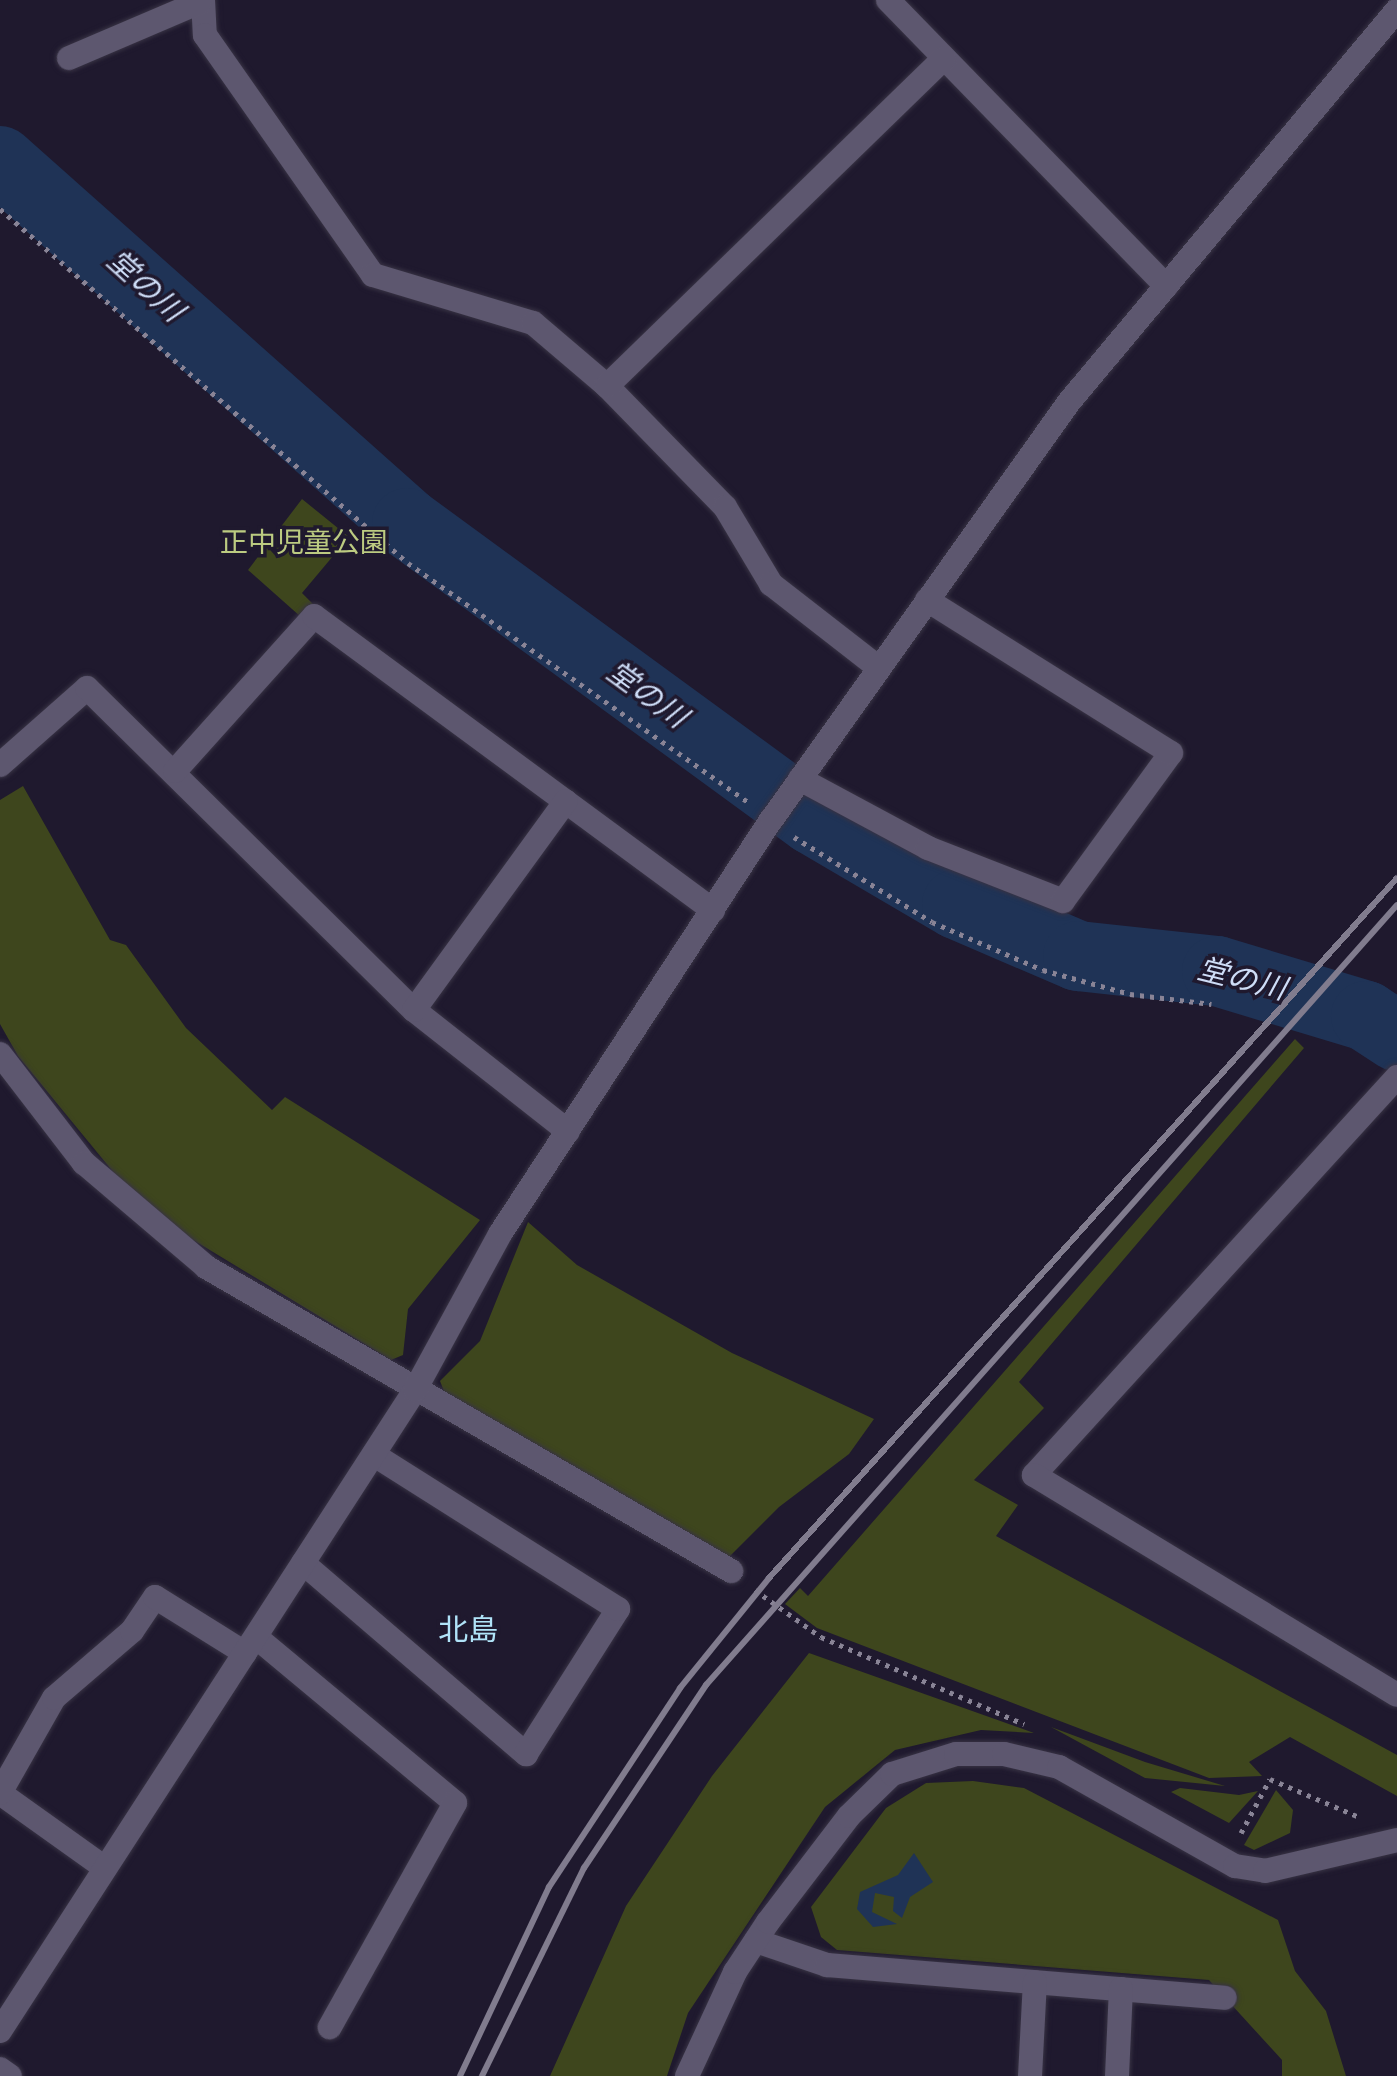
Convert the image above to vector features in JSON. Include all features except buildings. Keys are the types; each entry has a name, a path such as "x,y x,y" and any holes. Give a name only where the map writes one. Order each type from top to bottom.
{"street":[{"path":"888,0 1166,286"},
{"path":"69,58 202,1 205,35 373,275 533,323 607,386 725,507 771,584 879,668"},
{"path":"0,2031 415,1390 500,1234 772,819 1069,402 1397,10"},
{"path":"607,386 944,58"},
{"path":"800,779 928,848 1063,901 1171,753 927,600"},
{"path":"175,771 314,616 713,910"},
{"path":"0,765 87,688 175,771 414,1010 568,1131"},
{"path":"414,1010 566,801"},
{"path":"0,1054 84,1163 206,1267 731,1571"},
{"path":"1397,1077 1034,1475 1397,1695"},
{"path":"303,1563 526,1754 618,1609 374,1455"},
{"path":"105,1868 0,1793 54,1698 132,1631 155,1597 250,1645 455,1803 330,2027"},
{"path":"687,2076 756,1941 788,1894 892,1774 956,1754 1004,1754 1059,1767 1235,1866 1265,1871 1328,1861 1397,1840"},
{"path":"756,1941 827,1965 1225,1998"},
{"path":"1030,2076 1035,1982"},
{"path":"1117,2076 1121,1989"},
{"path":"0,2069 10,2076"}],"path":[{"path":"0,209 408,563 772,819 932,922 1043,970 1130,994 1211,1004"},
{"path":"780,1610 821,1637 1028,1725"},
{"path":"1226,1829 1239,1836 1270,1779 1369,1821"}],"green space":[{"name":"正中児童公園","path":"302,499 349,537 302,593 313,604 301,617 248,570"},
{"path":"23,786 110,940 126,945 186,1028 272,1110 285,1097 480,1220 408,1309 403,1355 391,1360 185,1235 119,1179 18,1056 0,1024 0,800"},
{"path":"1295,1039 1304,1048 1019,1382 1044,1408 974,1480 1018,1505 996,1536 1397,1755 1397,1796 1290,1737 1249,1762 1262,1776 1209,1778 817,1628 785,1604 800,1588 808,1596"},
{"path":"528,1222 577,1265 732,1353 874,1419 849,1454 779,1507 729,1557 445,1394 440,1381 480,1341"},
{"path":"809,1653 1034,1733 981,1730 895,1750 825,1807 688,2013 667,2076 550,2076 626,1906 712,1776"},
{"path":"1051,1727 1145,1762 1225,1786 1145,1778"},
{"path":"973,1781 1024,1788 1278,1920 1295,1971 1326,2011 1346,2076 1282,2076 1282,2060 1209,1980 837,1950 821,1937 811,1907 886,1808 926,1783"},
{"path":"1180,1788 1239,1795 1258,1791 1229,1823 1171,1792"},
{"path":"1276,1790 1293,1810 1290,1833 1254,1850 1244,1845"}],"water":[{"path":"914,1853 933,1882 910,1897 902,1918 893,1911 894,1897 875,1893 872,1912 897,1924 873,1927 857,1909 860,1892 898,1875"}],"waterway":[{"name":"堂の川","path":"0,161 407,523 812,819 957,904 1078,956 1217,971 1366,1016 1397,1036"}],"railway":[{"path":"460,2076 549,1887 680,1688 769,1578 1397,878"},
{"path":"482,2076 584,1868 706,1685 1397,905"}],"district":[{"name":"北島","path":"468,1633"}]}
